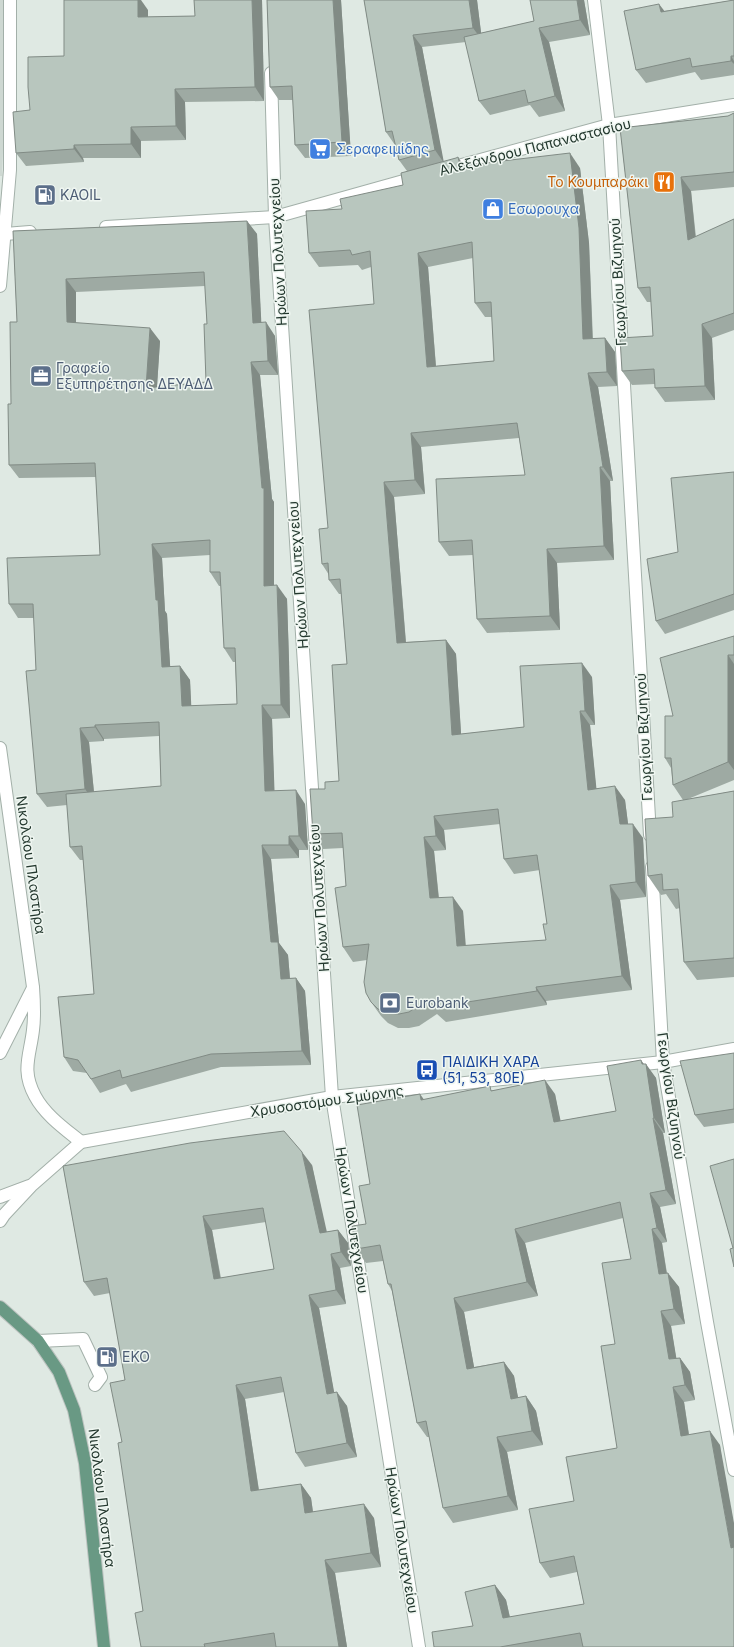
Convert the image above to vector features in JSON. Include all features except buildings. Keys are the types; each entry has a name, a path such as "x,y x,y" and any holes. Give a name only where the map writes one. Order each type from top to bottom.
{"main road":[{"name":"Νικολάου Πλαστήρα","path":"0,1307 38,1341 59,1372 74,1410 85,1463 104,1647"}],"street":[{"path":"0,286 10,170 10,0"},
{"name":"Γεωργίου Βιζυηνού","path":"594,0 609,125 664,1062 707,1322 734,1470"},
{"name":"Ηρώων Πολυτεχνείου","path":"270,62 275,217 332,1097 419,1647"},
{"name":"Αλεξάνδρου Παπαναστασίου","path":"92,228 275,217 609,125 734,106"},
{"path":"5,234 45,231"},
{"name":"Νικολάου Πλαστήρα","path":"0,748 33,987 35,1012 28,1056 28,1078 35,1096 45,1110 80,1142"},
{"path":"0,1053 33,987"},
{"name":"Χρυσοστόμου Σμύρνης","path":"80,1142 332,1097 664,1062 734,1050"},
{"path":"0,1221 32,1185 80,1142"},
{"path":"0,1197 32,1185"},
{"path":"38,1341 83,1339 101,1377 95,1386"}],"shaded area":[{"path":"0,0 9,0 2,176 0,176"}],"place":[{"name":"Σεραφειμίδης","path":"320,149"},
{"name":"Το Κουμπαράκι","path":"664,182"},
{"name":"KAOIL","path":"45,195"},
{"name":"Εσωρουχα","path":"493,209"},
{"name":"Γραφείο Εξυπηρέτησης ΔΕΥΑΔΔ","path":"41,376"},
{"name":"Eurobank","path":"390,1003"},
{"name":"ΠΑΙΔΙΚΗ ΧΑΡΑ (51, 53, 80Ε)","path":"427,1070"},
{"name":"EKO","path":"107,1357"}]}
